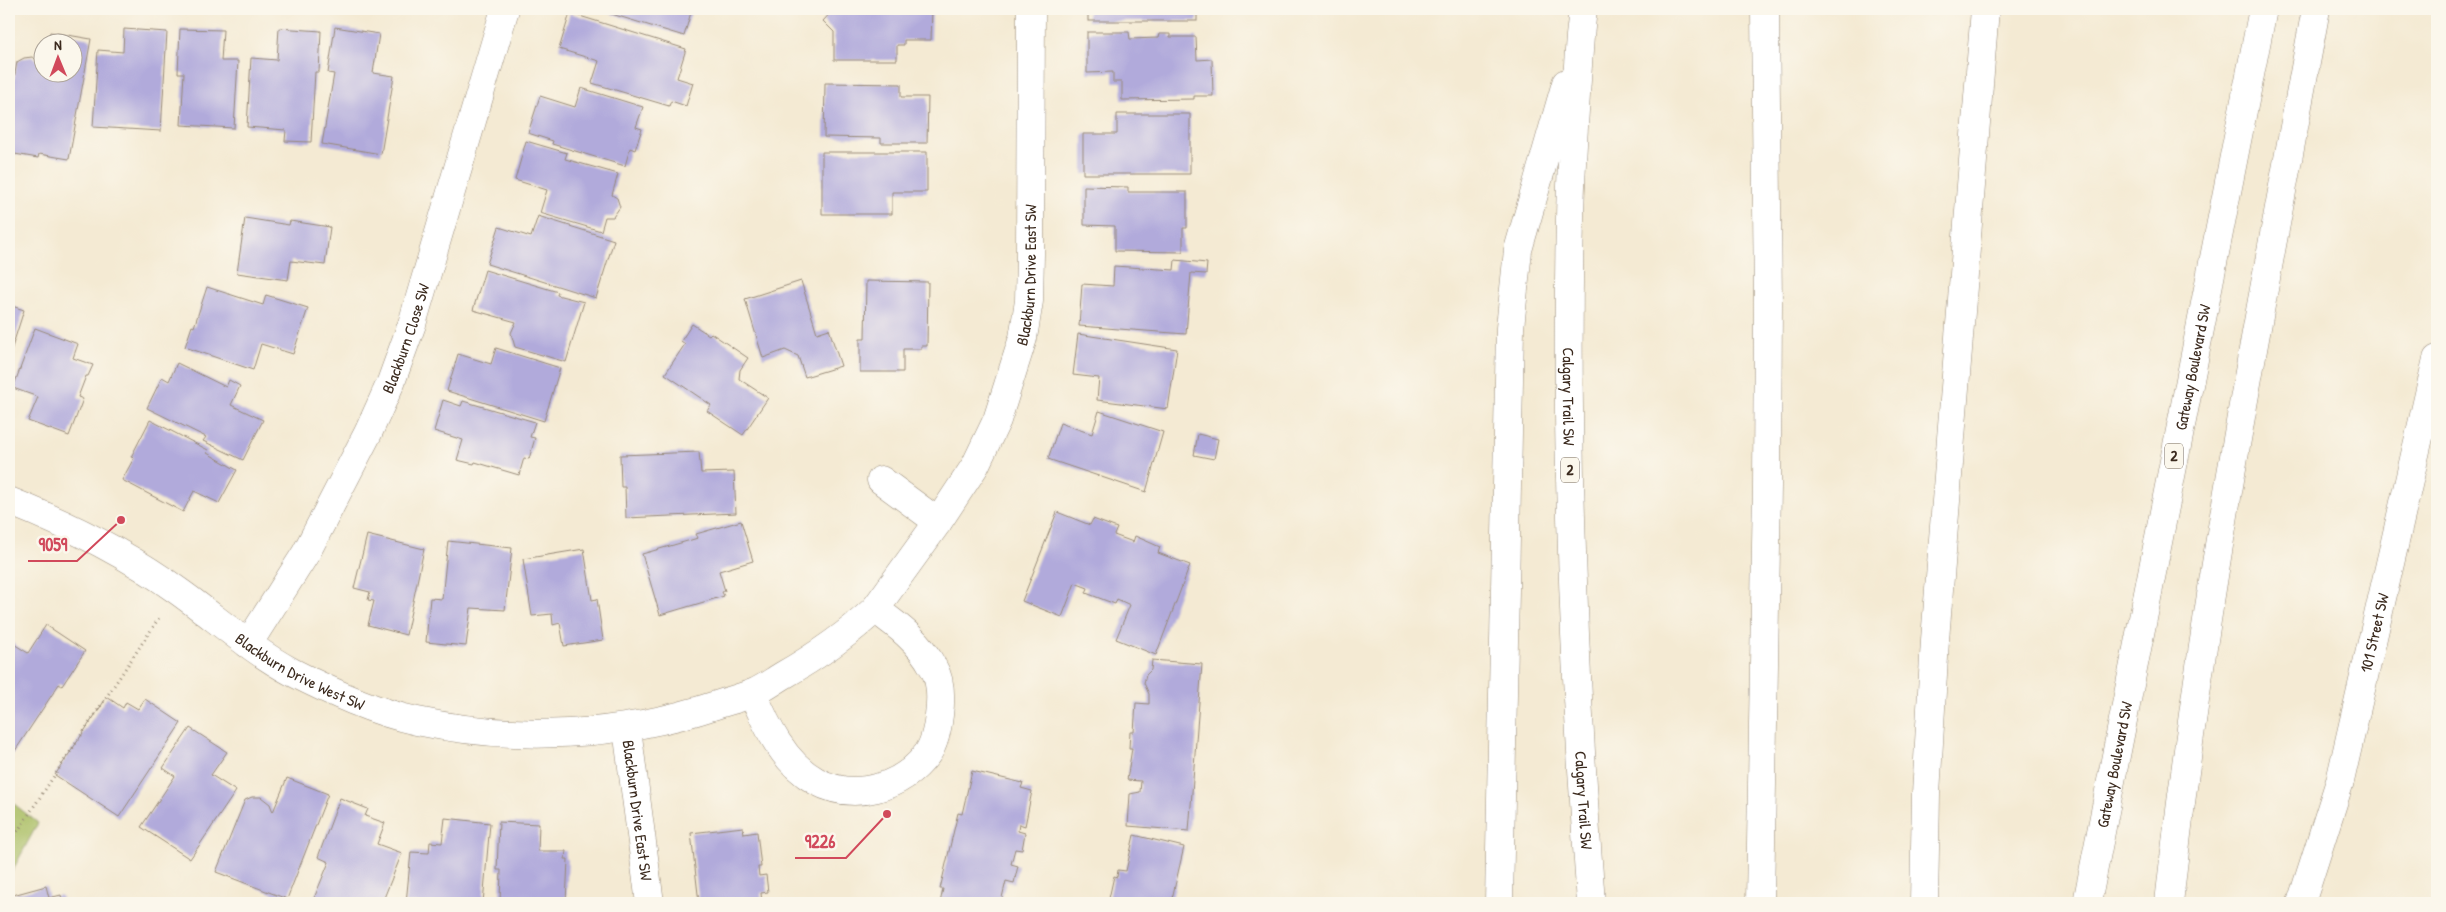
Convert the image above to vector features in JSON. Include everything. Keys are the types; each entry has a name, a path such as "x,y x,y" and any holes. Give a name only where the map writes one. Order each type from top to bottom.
{"main road":[{"name":"Blackburn Close SW","path":"248,644 306,553 368,433 390,382 412,324 505,9"},
{"name":"Blackburn Drive East SW","path":"650,903 627,728 686,715 753,693 846,636 874,608 938,522 975,466 993,428 1010,383 1023,338 1029,301 1032,9"},
{"name":"Calgary Trail SW","path":"1583,9 1570,217 1568,416 1582,776 1591,903"},
{"path":"1760,903 1767,486 1768,303 1765,9"},
{"path":"1924,903 1926,794 1935,640 1985,9"},
{"name":"Gateway Boulevard SW","path":"2088,903 2263,9"},
{"path":"2169,903 2181,792 2210,593 2316,9"},
{"path":"1499,903 1511,318 1518,250 1580,36"},
{"name":"101 Street SW","path":"2301,903 2340,781 2437,359"},
{"path":"881,480 938,522"},
{"name":"Blackburn Drive West SW","path":"9,501 91,537 132,560 177,590 248,644 290,670 338,694 415,720 460,728 512,733 556,734 627,728"},
{"path":"753,693 765,722 787,756 816,781 845,791 877,789 909,775 928,753 938,725 941,700 934,668 908,633 874,608"}],"path":[{"path":"9,844 177,590"}],"green space":[{"path":"9,800 38,823 9,877"}],"building":[{"path":"595,9 692,9 684,36"},
{"path":"834,9 932,9 931,40 904,40 904,45 897,45 897,60 834,60 834,32 823,21"},
{"path":"1088,9 1197,9 1197,21 1088,21"},
{"path":"570,13 686,49 677,78 693,83 686,106 671,101 669,106 592,83 599,61 559,49"},
{"path":"335,27 379,34 373,73 394,76 381,154 322,144 334,74 328,73"},
{"path":"279,28 321,31 319,72 315,72 311,142 285,141 286,130 247,127 251,58 277,60"},
{"path":"124,29 167,32 161,131 93,127 98,50 123,52"},
{"path":"180,29 223,30 221,61 238,61 234,128 181,125 184,73 178,73"},
{"path":"1087,32 1129,32 1130,39 1158,38 1159,34 1170,34 1170,37 1196,37 1197,60 1212,59 1213,96 1194,96 1194,99 1122,100 1122,82 1113,82 1113,72 1087,73"},
{"path":"82,37 91,39 69,159 39,154 38,158 9,153 9,107 17,62 24,58 32,57 32,82 82,82"},
{"path":"825,83 901,84 901,97 928,97 927,143 881,143 881,138 824,137"},
{"path":"581,88 643,107 636,127 642,129 635,150 630,148 625,166 552,144 553,141 528,133 540,96 575,107"},
{"path":"1117,114 1190,114 1190,174 1083,174 1083,134 1117,134"},
{"path":"526,141 567,153 565,159 618,174 612,195 617,198 620,207 613,217 605,217 601,231 540,213 547,190 515,180"},
{"path":"822,152 927,152 927,192 892,192 892,214 822,214"},
{"path":"1084,186 1128,187 1128,192 1187,192 1187,228 1183,228 1183,252 1115,251 1115,226 1084,225"},
{"path":"538,216 614,240 596,298 487,264 499,227 531,237"},
{"path":"245,218 289,225 290,221 330,227 325,265 291,261 288,280 237,273"},
{"path":"1175,260 1207,263 1206,274 1191,273 1186,334 1079,326 1082,284 1113,286 1114,266 1174,270"},
{"path":"485,270 558,292 557,295 584,302 566,362 515,347 511,333 516,322 473,310"},
{"path":"801,281 817,333 829,329 841,366 805,377 798,356 785,350 763,358 745,299"},
{"path":"866,281 928,282 927,346 921,346 921,349 903,349 903,372 860,372 860,339 865,339"},
{"path":"207,287 263,305 266,295 308,308 293,354 261,344 253,370 185,347 192,326 194,327"},
{"path":"9,305 24,310 9,357"},
{"path":"692,324 709,335 711,333 748,358 740,370 739,379 768,398 743,435 707,411 711,405 665,374 685,344 681,341"},
{"path":"35,328 78,344 73,358 93,365 88,376 86,376 78,397 83,399 69,436 28,421 38,397 13,388"},
{"path":"1078,334 1177,349 1168,409 1097,400 1099,378 1073,375"},
{"path":"496,348 560,368 544,421 447,391 458,354 491,364"},
{"path":"177,363 226,387 229,380 240,386 231,405 263,420 243,460 203,441 206,437 147,408 162,377 169,381"},
{"path":"443,400 461,406 463,401 535,422 530,437 535,438 529,459 524,458 519,475 475,462 474,464 457,460 463,440 434,431"},
{"path":"1099,411 1163,432 1146,492 1048,459 1060,423 1092,434"},
{"path":"150,420 208,450 207,453 237,470 219,503 194,491 183,512 122,480 134,458 131,457"},
{"path":"1198,434 1218,439 1214,459 1194,455"},
{"path":"699,452 701,473 734,472 736,513 626,518 625,487 621,487 620,455"},
{"path":"1057,512 1090,525 1093,519 1117,528 1114,535 1133,542 1135,536 1160,547 1158,553 1190,565 1156,655 1116,639 1130,605 1117,599 1115,604 1086,593 1088,588 1075,583 1062,617 1022,601"},
{"path":"741,521 753,561 719,571 725,591 722,592 724,596 660,615 642,554 698,538 696,534"},
{"path":"367,535 424,549 406,635 368,625 374,601 368,600 370,592 354,588"},
{"path":"448,541 512,548 505,610 471,608 466,646 426,642 430,598 442,599"},
{"path":"584,549 592,600 597,599 603,640 564,646 560,623 553,625 552,614 532,616 523,559"},
{"path":"46,625 85,651 62,686 59,684 9,760 9,641 28,653"},
{"path":"1152,660 1202,664 1189,831 1128,826 1130,794 1140,792 1141,781 1127,780 1132,748 1129,748 1130,732 1134,732 1136,703 1149,704 1149,694 1144,683 1146,675 1151,670"},
{"path":"107,697 123,708 126,702 138,709 145,699 181,723 119,817 55,775"},
{"path":"190,728 227,752 211,775 236,791 190,859 141,827 175,776 163,768"},
{"path":"972,771 1023,783 1021,788 1032,791 1025,826 1019,824 1018,831 1025,833 1022,850 1015,849 1011,864 1018,866 1014,883 1006,881 1001,902 998,903 940,903 943,889 940,889 958,813 962,814"},
{"path":"287,778 328,794 287,899 216,872 245,800 252,797 261,797 270,804 273,812"},
{"path":"340,798 368,809 365,816 385,823 377,844 402,853 382,903 312,903 329,862 318,857"},
{"path":"445,818 490,823 483,903 406,903 411,852 429,853 430,842 442,843"},
{"path":"499,822 539,824 538,851 566,851 565,859 568,859 566,903 500,903 501,870 497,870"},
{"path":"743,827 744,834 757,832 761,867 758,867 759,876 766,875 768,892 761,893 762,903 699,903 691,833"},
{"path":"1134,835 1184,847 1171,903 1108,903 1114,876 1117,877 1118,870 1126,871"},
{"path":"46,886 49,898 61,895 63,903 15,903 13,895"}],"place":[{"name":"9059","path":"121,520"},
{"name":"9226","path":"887,814"}]}
